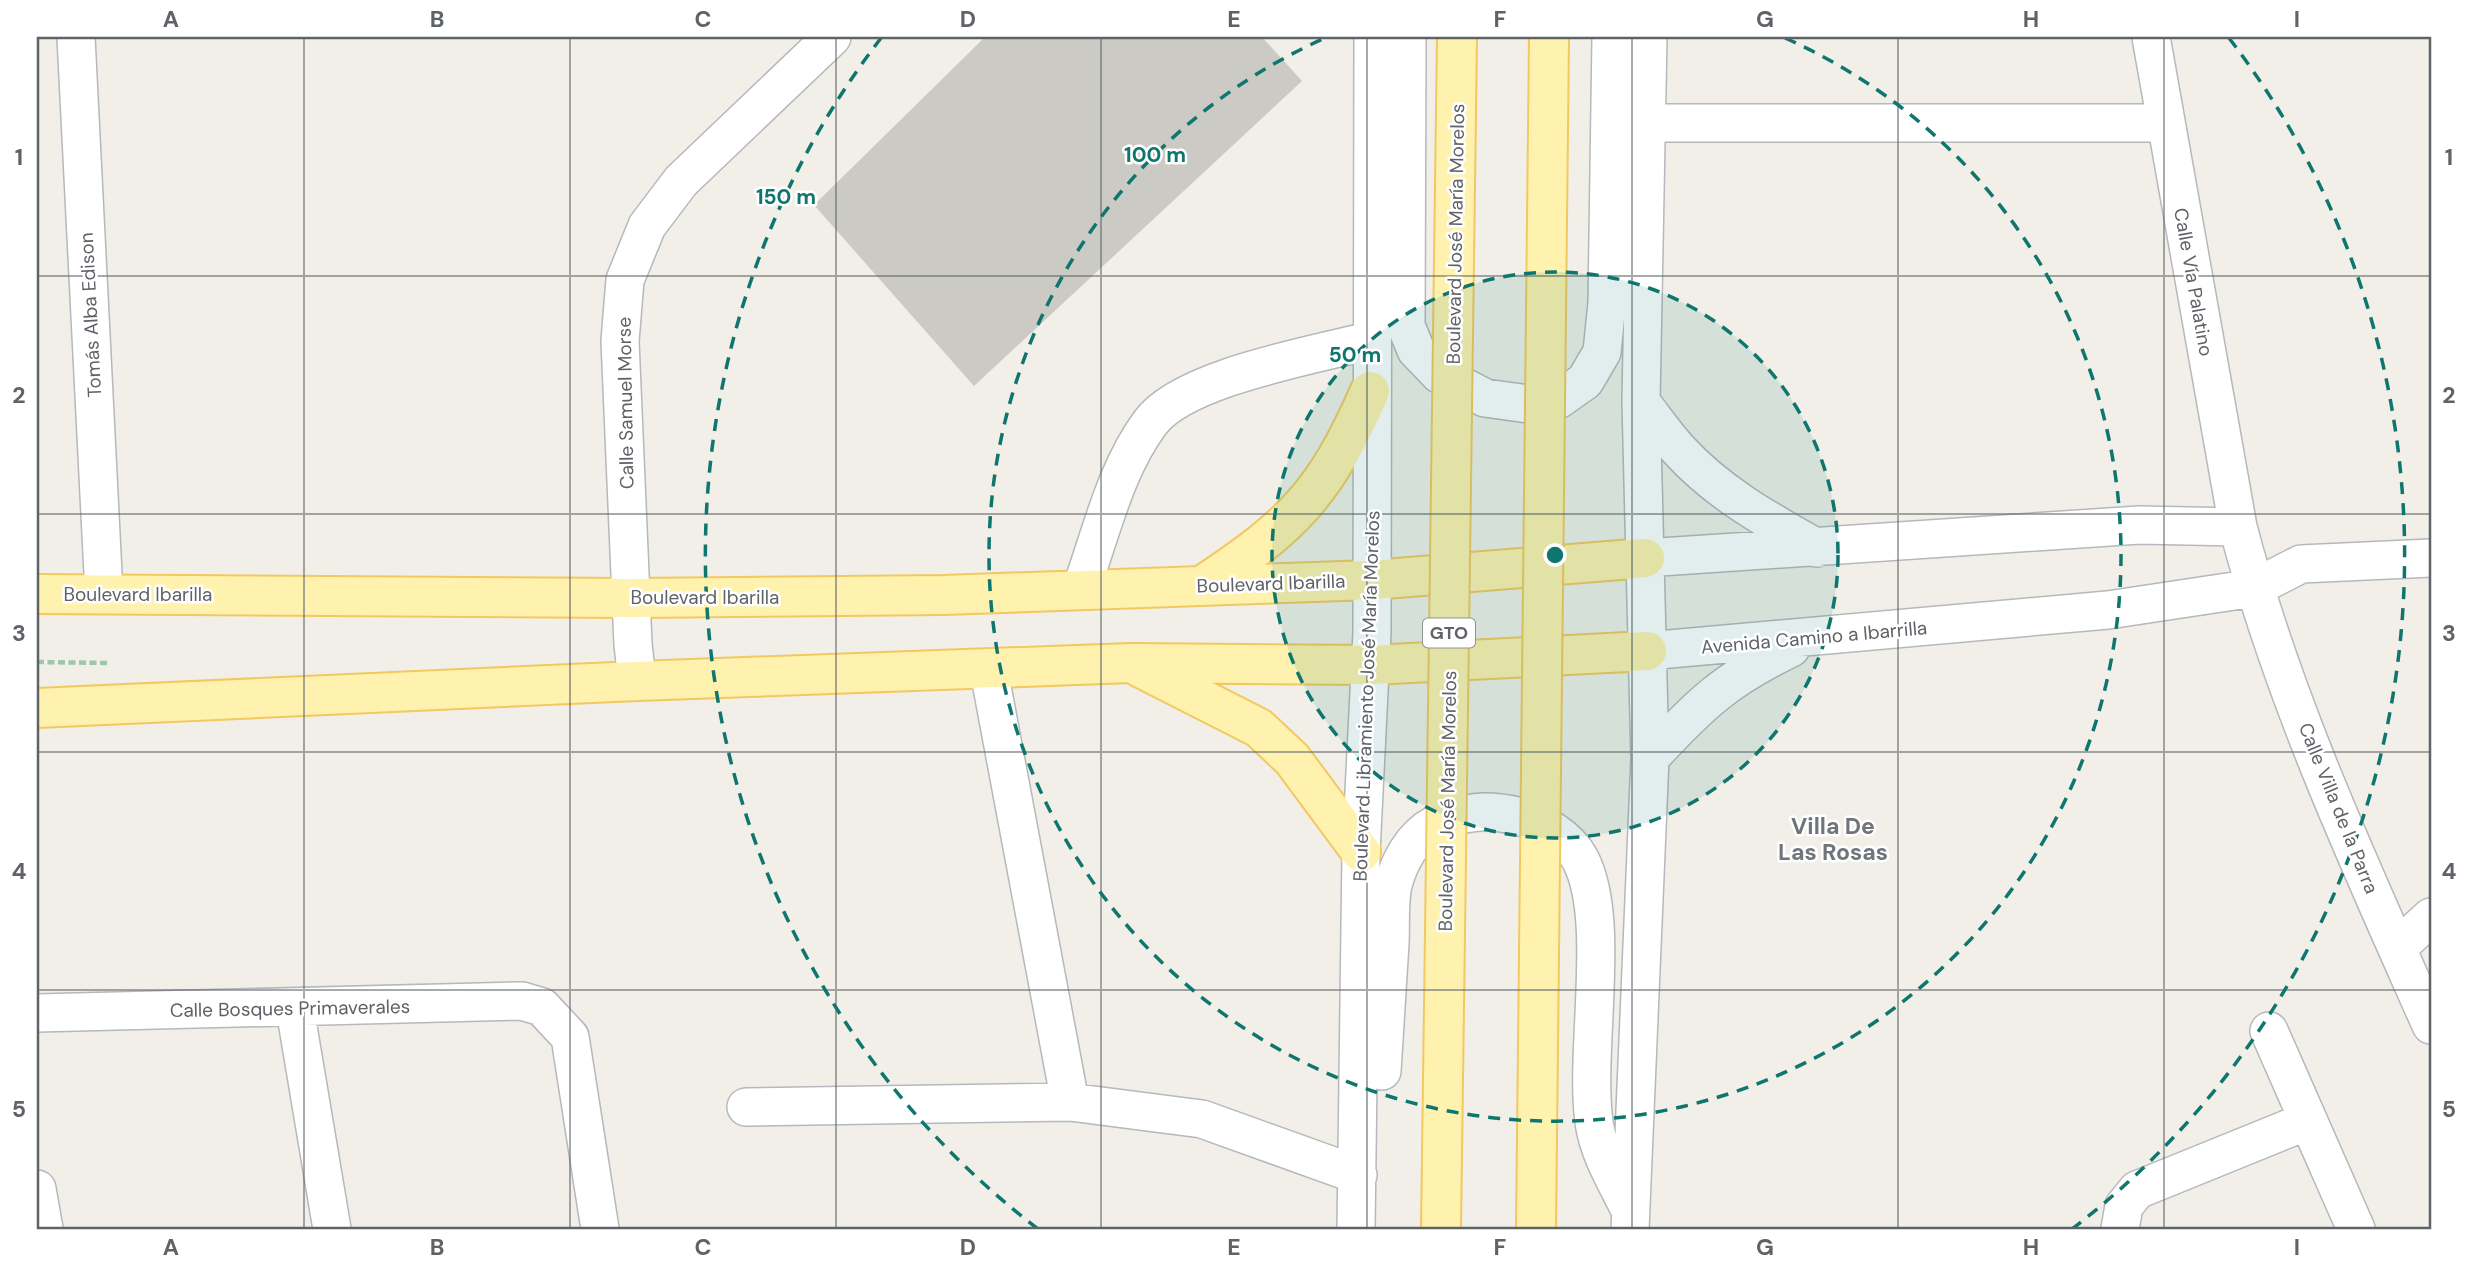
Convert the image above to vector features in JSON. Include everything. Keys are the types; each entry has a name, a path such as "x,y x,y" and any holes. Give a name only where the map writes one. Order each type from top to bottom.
{"main road":[{"name":"Boulevard José María Morelos","path":"1441,1229 1457,37"},
{"path":"1536,1229 1549,37"},
{"path":"1203,585 1257,549 1293,519 1324,481 1345,448 1370,391"},
{"path":"1372,580 1645,558"},
{"name":"Boulevard Ibarilla","path":"37,594 632,598 943,595 1372,580"},
{"name":"Avenida Camino a Ibarrilla","path":"1371,665 1647,651"},
{"path":"1131,663 1259,728 1292,759 1361,852"},
{"path":"37,708 637,681 989,671 1131,663 1371,665"}],"street":[{"name":"Tomás Alba Edison","path":"76,37 104,594"},
{"name":"Calle Samuel Morse","path":"637,681 620,341 625,280 647,226 681,181 832,37"},
{"name":"Boulevard Libramiento José María Morelos","path":"1356,1229 1361,852 1371,665 1373,37"},
{"path":"1407,37 1406,326 1416,350 1438,374 1485,398 1528,404 1558,400 1585,381 1602,352 1607,303 1611,37"},
{"path":"1630,1219 1650,758 1641,402 1647,37"},
{"name":"Calle Vía Palatino","path":"2151,37 2238,527 2254,588"},
{"path":"1646,122 2166,123"},
{"path":"1081,589 1128,458 1151,420 1190,392 1240,374 1371,340"},
{"path":"1641,402 1679,450 1714,482 1751,511 1817,548"},
{"path":"1645,558 2139,525 2238,527 2301,564"},
{"path":"2254,588 2301,564 2431,558"},
{"name":"Avenida Camino a Ibarrilla","path":"1647,651 1808,639 2108,610 2254,588"},
{"name":"Calle Villa de la Parra","path":"2254,588 2323,776 2431,1026"},
{"path":"1650,758 1717,689 1748,669 1808,639"},
{"path":"989,671 1070,1101"},
{"path":"746,1107 1070,1101 1202,1119 1358,1164 1373,1117 1382,1073 1393,886 1407,849 1432,826 1474,810 1499,812 1535,821 1566,840 1579,858 1589,880 1595,919 1591,1062 1594,1125 1630,1219"},
{"path":"2397,948 2431,916"},
{"name":"Calle Bosques Primaverales","path":"37,1013 295,1009 522,1001 542,1007 570,1037 600,1229"},
{"path":"295,1009 332,1229"},
{"path":"2269,1031 2356,1229"},
{"path":"2120,1229 2124,1206 2137,1190 2307,1121"},
{"path":"37,1189 44,1229"}],"building":[{"path":"985,37 1262,37 1302,81 974,386 814,205"}],"district":[{"name":"Villa De Las Rosas","path":"1833,839"}]}
